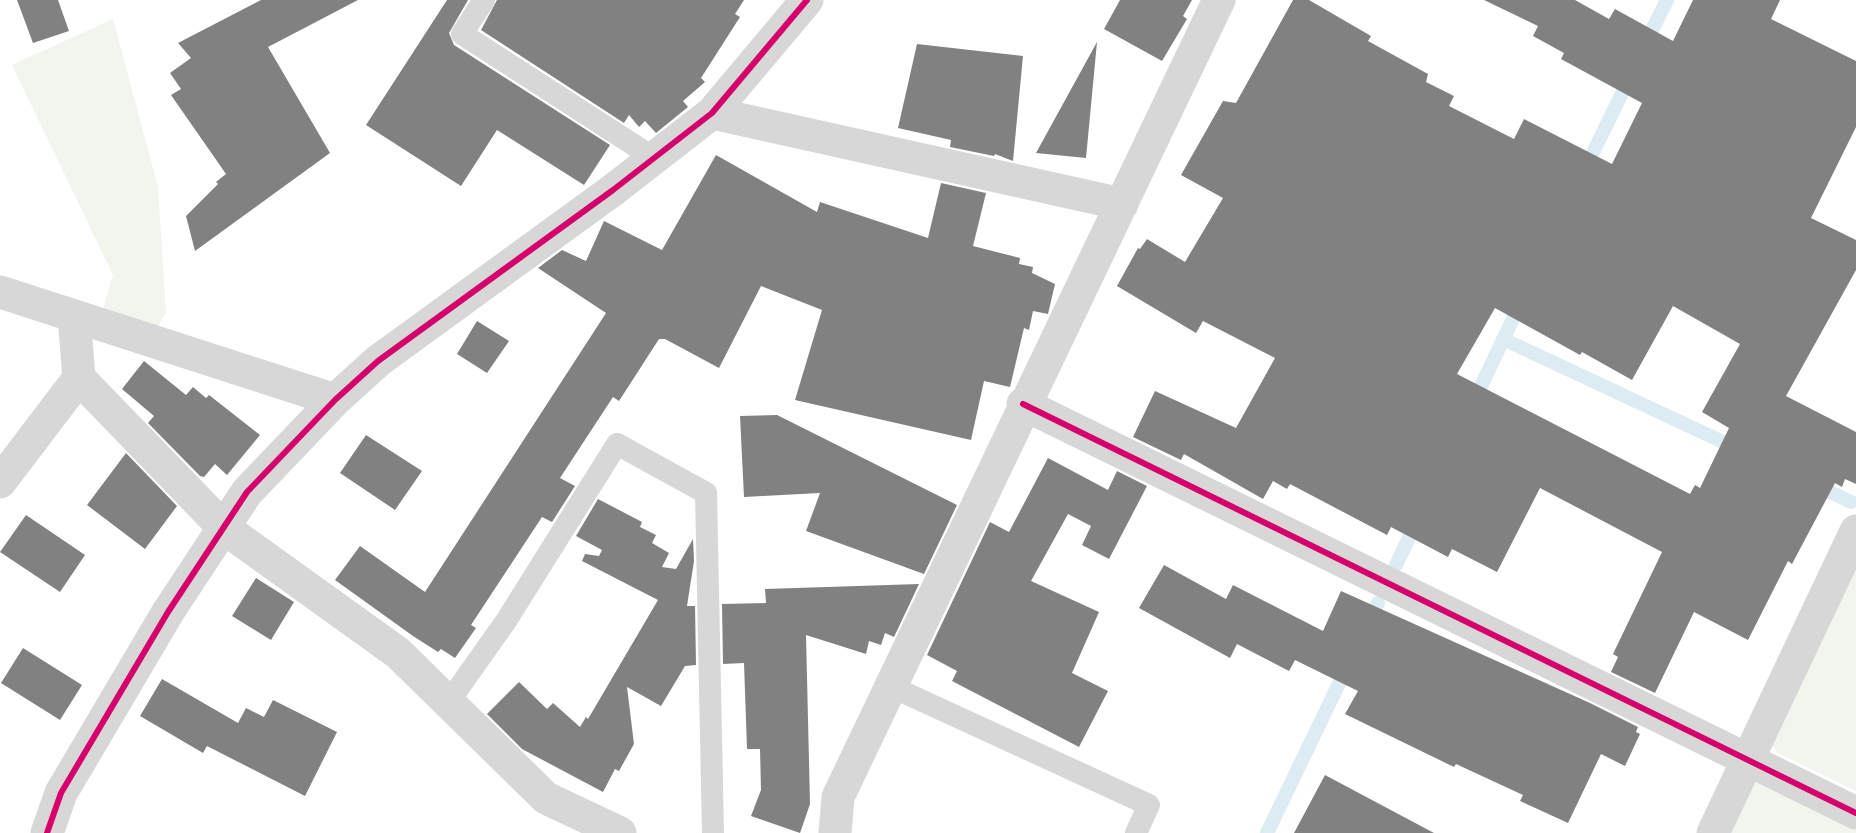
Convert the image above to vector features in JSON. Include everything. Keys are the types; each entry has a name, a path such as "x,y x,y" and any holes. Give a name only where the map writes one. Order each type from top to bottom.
{"street":[{"path":"47,833 61,793 168,612 247,492 335,400 378,361 712,113 807,0"},
{"path":"835,833 838,797 1023,404 1219,0"},
{"path":"712,113 1122,204"},
{"path":"0,292 335,400"},
{"path":"74,316 79,378 224,528 398,653 546,798 620,833"},
{"path":"0,482 79,378"},
{"path":"1023,404 1856,813"},
{"path":"1713,833 1856,531"}],"lane":[{"path":"484,0 462,34 654,158"},
{"path":"448,703 506,621 618,444 706,493 712,833"},
{"path":"890,686 1149,805 1136,833"}],"shaded area":[{"path":"113,19 158,187 166,313 158,326 102,312 113,275 12,65"},
{"path":"1856,558 1856,791 1778,753 1769,740"},
{"path":"1752,781 1856,829 1856,833 1728,833"}],"building":[{"path":"17,0 58,0 69,31 33,43"},
{"path":"261,0 358,0 268,47 330,153 195,251 186,216 226,174 171,95 181,89 170,73 191,58 178,43"},
{"path":"447,0 468,0 449,33 454,45 610,145 584,185 497,130 461,186 366,125"},
{"path":"497,0 744,0 735,14 740,17 701,78 705,82 683,101 688,107 656,133 645,121 639,127 629,115 624,123 481,30"},
{"path":"1120,0 1192,0 1183,16 1187,19 1162,61 1104,29"},
{"path":"1293,0 1309,0 1371,36 1368,41 1428,74 1426,82 1454,96 1449,106 1514,139 1524,119 1612,164 1642,103 1561,59 1564,53 1533,36 1538,26 1484,0 1575,0 1609,19 1615,9 1673,41 1693,0 1780,0 1771,19 1856,61 1856,127 1811,218 1856,240 1856,270 1786,396 1856,432 1856,484 1845,479 1842,487 1835,483 1792,564 1788,561 1748,640 1694,612 1655,693 1611,672 1618,657 1613,654 1662,552 1540,488 1497,572 1452,549 1448,557 1391,527 1387,535 1290,484 1287,489 1273,481 1263,499 1184,454 1181,460 1133,437 1155,391 1236,428 1275,358 1203,321 1196,333 1117,286 1138,248 1140,249 1147,239 1185,262 1223,198 1181,175 1223,101 1236,103","holes":["1673,306 1740,344 1702,412 1729,428 1700,488 1695,485 1690,494 1457,374 1495,308 1580,355 1582,352 1632,380"]},
{"path":"1097,42 1086,158 1036,153"},
{"path":"917,44 1023,56 1013,161 995,154 994,156 950,147 951,140 898,128"},
{"path":"716,155 817,212 820,202 928,238 941,183 986,193 973,246 1020,258 1019,264 1033,267 1032,273 1055,284 1048,314 1033,311 1029,330 1024,328 1010,387 984,381 971,440 795,400 822,310 761,286 719,368 665,339 659,339 619,401 613,397 560,478 575,486 552,522 542,517 471,625 476,628 455,658 441,649 438,652 413,636 335,580 360,546 425,592 606,313 538,268 562,250 586,261 604,221 662,250"},
{"path":"477,321 509,341 487,373 457,354"},
{"path":"144,361 186,395 193,387 206,398 209,395 260,435 227,475 215,464 204,477 200,476 148,423 154,416 122,389"},
{"path":"777,415 957,505 924,574 806,531 820,493 744,497 740,416"},
{"path":"366,435 422,471 395,510 340,473"},
{"path":"126,453 177,506 145,549 87,505"},
{"path":"1048,458 1108,490 1117,471 1147,486 1109,559 1082,545 1091,526 1068,514 1031,581 1099,612 1072,673 1108,691 1079,747 952,681 957,671 927,655 990,522 1009,532"},
{"path":"598,499 642,522 640,527 656,535 652,543 669,553 662,567 676,569 693,539 694,561 687,606 695,606 696,665 685,666 661,706 627,687 634,744 619,771 615,769 603,792 522,749 487,714 519,682 547,709 553,703 580,727 586,717 588,719 658,600 582,561 585,554 599,556 602,550 576,536"},
{"path":"26,515 85,555 60,592 0,552"},
{"path":"1164,565 1226,599 1233,585 1323,631 1341,591 1590,703 1638,727 1636,732 1640,734 1625,766 1601,754 1568,823 1520,801 1523,795 1456,764 1454,767 1345,714 1358,691 1295,660 1289,671 1237,644 1230,658 1139,608"},
{"path":"256,578 294,602 271,640 232,616"},
{"path":"919,584 894,637 885,633 881,645 869,641 866,654 806,635 810,804 800,833 751,816 761,790 760,749 747,749 744,663 723,664 722,604 766,603 765,589"},
{"path":"23,648 82,685 60,720 1,683"},
{"path":"162,679 238,723 246,708 264,717 273,700 337,732 305,796 207,746 203,753 140,716"},
{"path":"1325,775 1434,833 1294,833"}],"waterway":[{"path":"1644,46 1667,0"},
{"path":"1584,171 1630,77"},
{"path":"1473,403 1521,302"},
{"path":"1503,339 1738,449"},
{"path":"1815,485 1851,502"},
{"path":"1396,565 1417,521"},
{"path":"1368,623 1378,603"},
{"path":"1267,833 1347,667"}],"cycle path":[{"path":"47,833 61,793 168,612 247,492 335,400 378,361 613,190 712,113 807,0"},
{"path":"1023,404 1856,813"}]}
